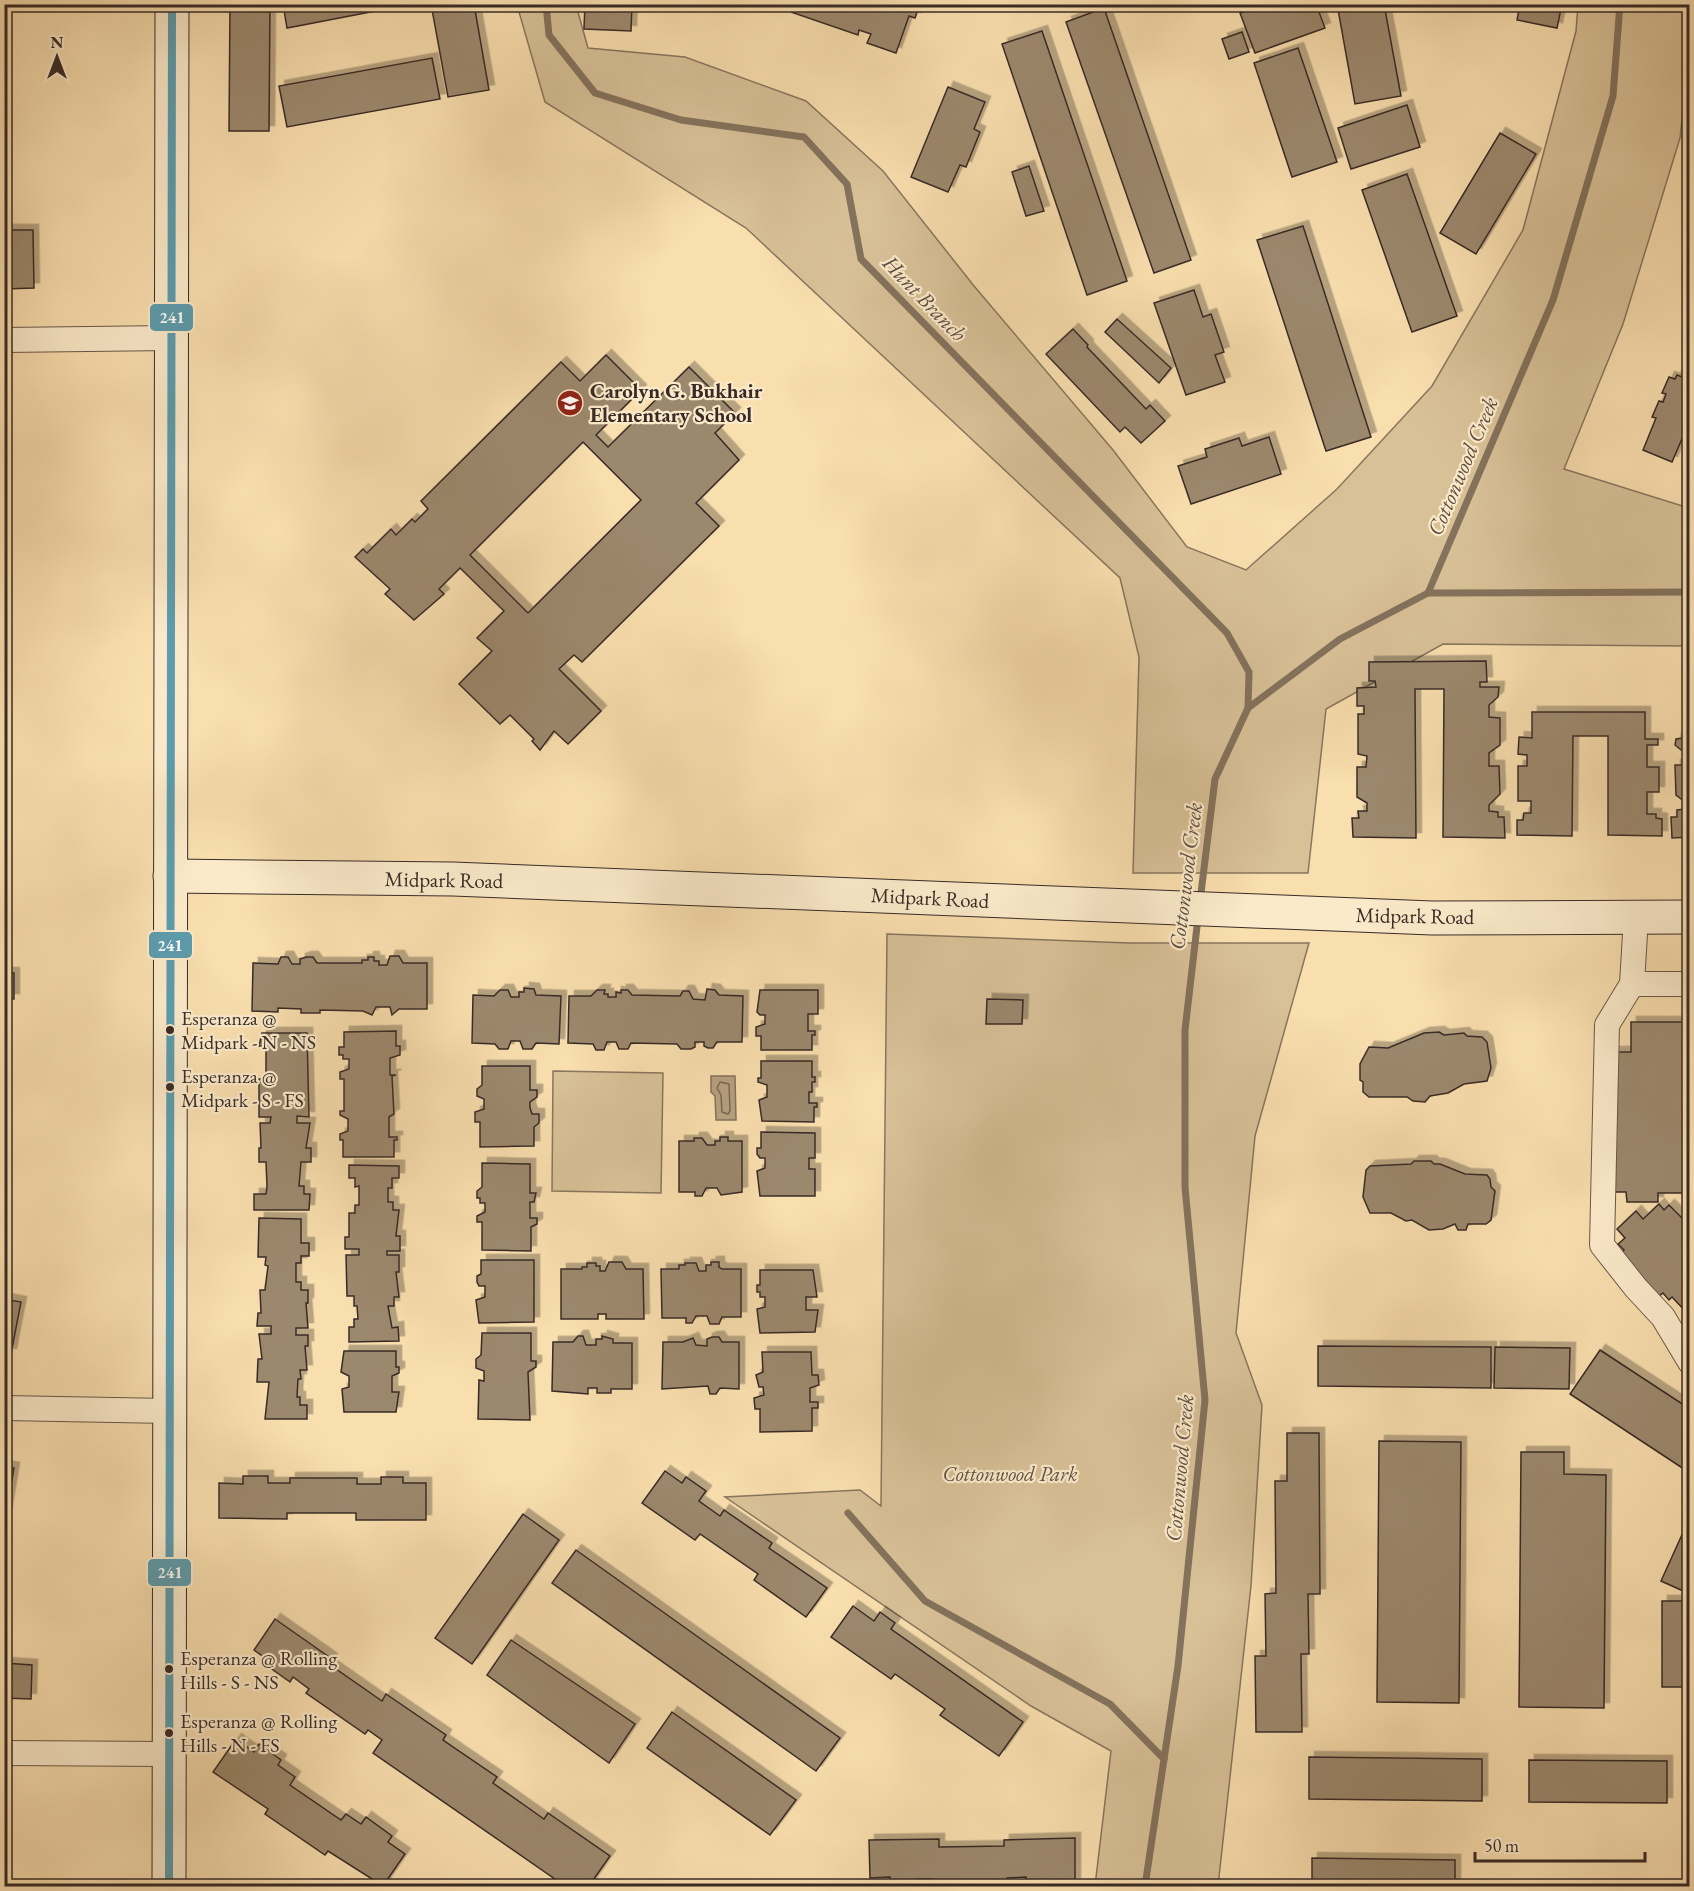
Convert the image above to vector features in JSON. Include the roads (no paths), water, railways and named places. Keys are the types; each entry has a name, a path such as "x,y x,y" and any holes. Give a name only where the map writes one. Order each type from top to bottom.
{"street":[{"path":"169,1887 172,4"},
{"path":"4,340 171,338"},
{"name":"Midpark Road","path":"170,876 453,879 1432,918 1689,917"},
{"path":"1636,917 1632,984 1607,1025 1602,1245 1636,1288 1664,1317 1689,1362"},
{"path":"1632,984 1689,984"},
{"path":"4,1408 169,1411"},
{"path":"4,1754 168,1754"}],"water":[{"path":"711,1076 735,1076 736,1120 716,1120 715,1096 711,1092"}],"waterway":[{"name":"Hunt Branch","path":"546,4 549,35 595,93 681,120 804,137 847,184 861,259 1227,633 1249,672 1248,708"},
{"name":"Cottonwood Creek","path":"1200,901 1215,779 1248,708 1340,639 1428,593 1553,300 1613,96 1620,4"},
{"path":"1428,593 1690,592"},
{"name":"Cottonwood Creek","path":"1145,1886 1178,1666 1205,1400 1185,1187 1185,1030 1198,918"},
{"path":"848,1513 925,1601 1110,1704 1164,1759"}],"place":[{"name":"Carolyn G. Bukhair Elementary School","path":"570,403"},
{"name":"Esperanza @ Midpark - N - NS","path":"170,1030"},
{"name":"Esperanza @ Midpark - S - FS","path":"170,1087"},
{"name":"Esperanza @ Rolling Hills - S - NS","path":"169,1669"},
{"name":"Esperanza @ Rolling Hills - N - FS","path":"169,1733"}],"park label":[{"name":"Cottonwood Park","path":"1010,1474"}]}
